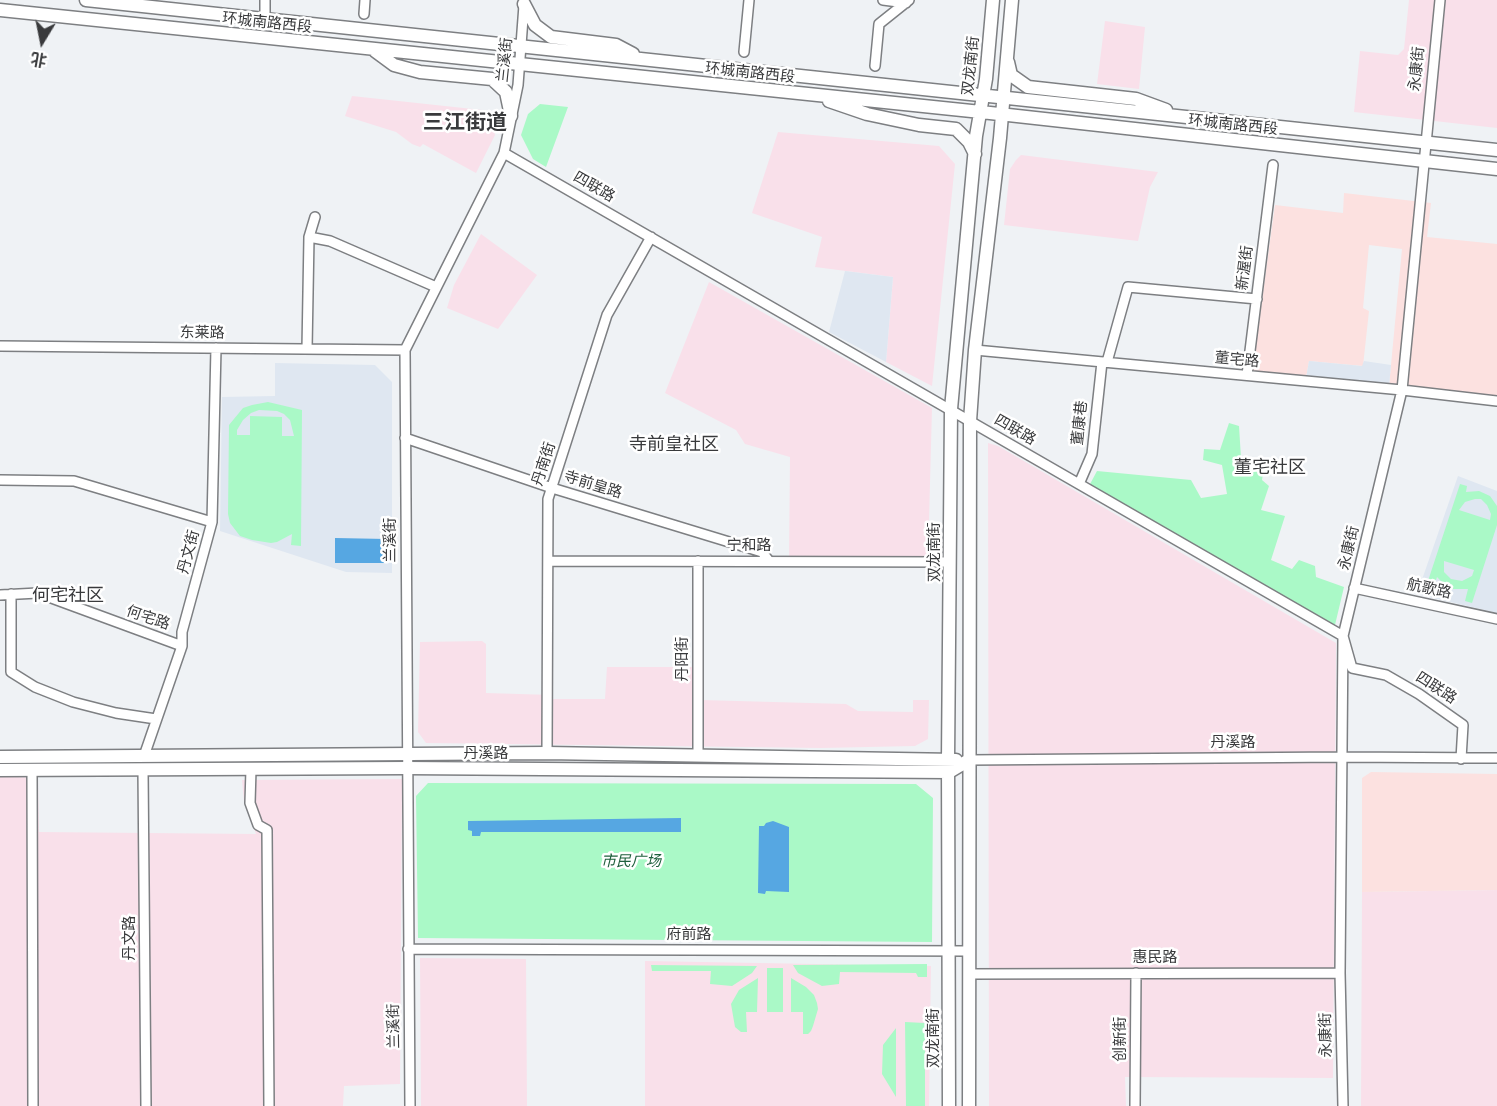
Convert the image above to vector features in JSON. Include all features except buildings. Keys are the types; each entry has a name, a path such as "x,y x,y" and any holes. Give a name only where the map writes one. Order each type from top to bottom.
{"main road":[{"name":"环城南路西段","path":"88,0 1497,150"},
{"name":"双龙南街","path":"949,1106 948,766 951,409 975,154 984,94 993,0"},
{"path":"969,1106 970,421 975,350 1012,0"},
{"path":"524,2 535,25 551,37 616,45 640,58"},
{"name":"环城南路西段","path":"0,10 981,112 1497,169"},
{"path":"374,50 394,65 420,72 492,79 506,92 512,116"},
{"path":"1007,57 1011,75 1028,87 1136,99 1181,116"},
{"path":"808,94 867,114 919,126 956,129 969,142 975,154"},
{"name":"丹溪路","path":"0,757 547,753 818,757 948,766"},
{"path":"948,766 969,760"},
{"name":"丹溪路","path":"0,770 948,766"}],"street":[{"path":"264,19 265,0"},
{"path":"364,15 365,0"},
{"path":"744,52 749,0"},
{"path":"883,0 907,1"},
{"name":"永康街","path":"1343,1106 1340,973 1343,636 1402,390 1440,0"},
{"path":"875,66 879,24 907,1"},
{"name":"兰溪街","path":"410,1106 405,350 504,153 520,65 524,2"},
{"name":"四联路","path":"504,153 1343,636 1352,668 1386,675 1419,694 1463,725 1461,759"},
{"name":"新渥街","path":"1247,375 1273,165"},
{"path":"307,349 309,237 315,217"},
{"path":"309,237 330,242 436,287"},
{"name":"丹南街","path":"547,753 548,500 607,315 651,237"},
{"name":"董康巷","path":"1079,484 1092,454 1105,362 1128,286 1257,299"},
{"name":"东莱路","path":"0,345 405,350"},
{"name":"丹文街","path":"144,756 182,646 182,632 212,522 216,348"},
{"name":"董宅路","path":"975,350 1497,401"},
{"name":"寺前皇路","path":"405,438 552,488 762,552 769,561"},
{"path":"0,480 74,481 212,522"},
{"name":"宁和路","path":"548,561 950,562"},
{"name":"丹阳街","path":"698,561 698,756"},
{"name":"航歌路","path":"1354,588 1497,619"},
{"name":"何宅路","path":"0,595 38,593 182,646"},
{"path":"11,594 11,672 35,687 73,702 116,713 156,719"},
{"name":"丹溪路","path":"969,760 1497,758"},
{"path":"251,769 250,803 258,825 267,830 268,1106"},
{"path":"32,770 33,1106"},
{"name":"丹文路","path":"143,770 146,1106"},
{"name":"府前路","path":"408,949 969,951"},
{"name":"创新街","path":"1136,973 1136,1106"},
{"name":"惠民路","path":"969,974 1340,973"}],"shaded area":[{"path":"1409,0 1497,0 1497,128 1354,112 1360,51 1398,55 1404,49"},
{"path":"1105,21 1145,27 1139,89 1097,84"},
{"path":"352,96 482,110 491,122 495,135 476,173 423,144 420,147 412,144 396,132 345,116"},
{"path":"778,132 939,146 955,164 932,386 886,362 893,277 815,267 822,237 752,213"},
{"path":"1021,155 1158,172 1150,187 1138,241 1004,225 1010,169"},
{"path":"1344,193 1431,203 1427,237 1497,244 1497,397 1389,386 1402,249 1369,245 1363,308 1369,311 1363,366 1309,361 1306,378 1252,372 1275,205 1343,213"},
{"path":"481,234 537,275 498,329 447,308 454,285"},
{"path":"845,271 893,277 886,362 829,332"},
{"path":"709,282 932,408 928,559 789,559 790,457 745,444 736,430 665,393"},
{"path":"1309,361 1362,366 1364,361 1391,365 1389,386 1306,378"},
{"path":"275,363 375,365 392,382 392,573 346,572 220,531 222,397 275,396"},
{"path":"988,443 998,446 1336,643 1333,1078 1125,1077 1126,1106 989,1106"},
{"path":"1458,476 1497,491 1497,613 1417,594"},
{"path":"482,641 486,644 486,693 552,695 553,699 605,699 607,667 701,667 701,700 846,704 858,711 913,712 913,700 929,700 928,739 915,746 821,748 426,743 418,732 420,642"},
{"path":"1371,772 1497,774 1497,890 1362,892 1362,778"},
{"path":"0,776 38,778 39,832 256,834 244,801 242,780 402,779 400,1084 344,1086 343,1106 0,1106"},
{"path":"1497,890 1497,1106 1361,1106 1362,892"},
{"path":"420,958 526,959 527,1106 421,1106"},
{"path":"645,961 931,966 929,1106 645,1106"}],"green space":[{"path":"540,104 568,107 546,167 533,159 521,135 528,114"},
{"path":"268,402 302,410 301,546 291,545 292,534 271,543 252,540 240,536 230,523 228,514 229,425 243,408","holes":["259,410 277,411 290,420 294,436 282,436 282,417 250,416 250,435 237,435 237,430 243,420 251,413"]},
{"path":"1229,423 1239,426 1241,458 1264,467 1262,480 1269,486 1261,510 1285,516 1271,560 1292,569 1299,560 1315,566 1316,577 1344,587 1335,625 1089,486 1097,471 1191,480 1201,498 1227,494 1222,465 1203,460 1204,449 1220,450"},
{"path":"1460,484 1467,486 1466,492 1479,491 1490,496 1497,506 1497,525 1472,603 1465,601 1468,589 1449,589 1437,577 1432,592 1425,590","holes":["1481,499 1487,505 1491,514 1490,520 1459,510 1465,502","1444,561 1474,570 1472,576 1462,581 1451,579 1444,572"]},
{"name":"市民广场","path":"428,783 916,784 933,798 932,942 418,938 416,796"},
{"path":"927,964 927,977 918,977 916,973 840,972 839,984 822,986 798,973 793,965"},
{"path":"651,965 757,966 752,973 732,986 710,984 711,971 652,971"},
{"path":"767,968 783,968 783,1012 767,1012"},
{"path":"758,978 757,1012 746,1012 747,1032 741,1032 735,1027 731,1004 739,990"},
{"path":"791,978 806,987 814,995 817,1003 818,1009 808,1034 803,1034 803,1012 791,1012"},
{"path":"905,1022 925,1023 925,1106 906,1106"},
{"path":"896,1028 896,1097 882,1074 883,1045"}],"water":[{"path":"335,538 387,539 387,563 335,563"},
{"path":"681,818 681,832 481,832 480,836 472,836 472,831 468,830 468,821"},
{"path":"773,821 789,827 789,892 758,893 759,826"}],"district":[{"name":"三江街道","path":"465,123"},
{"name":"寺前皇社区","path":"674,445"},
{"name":"董宅社区","path":"1270,468"},
{"name":"何宅社区","path":"68,596"}]}
